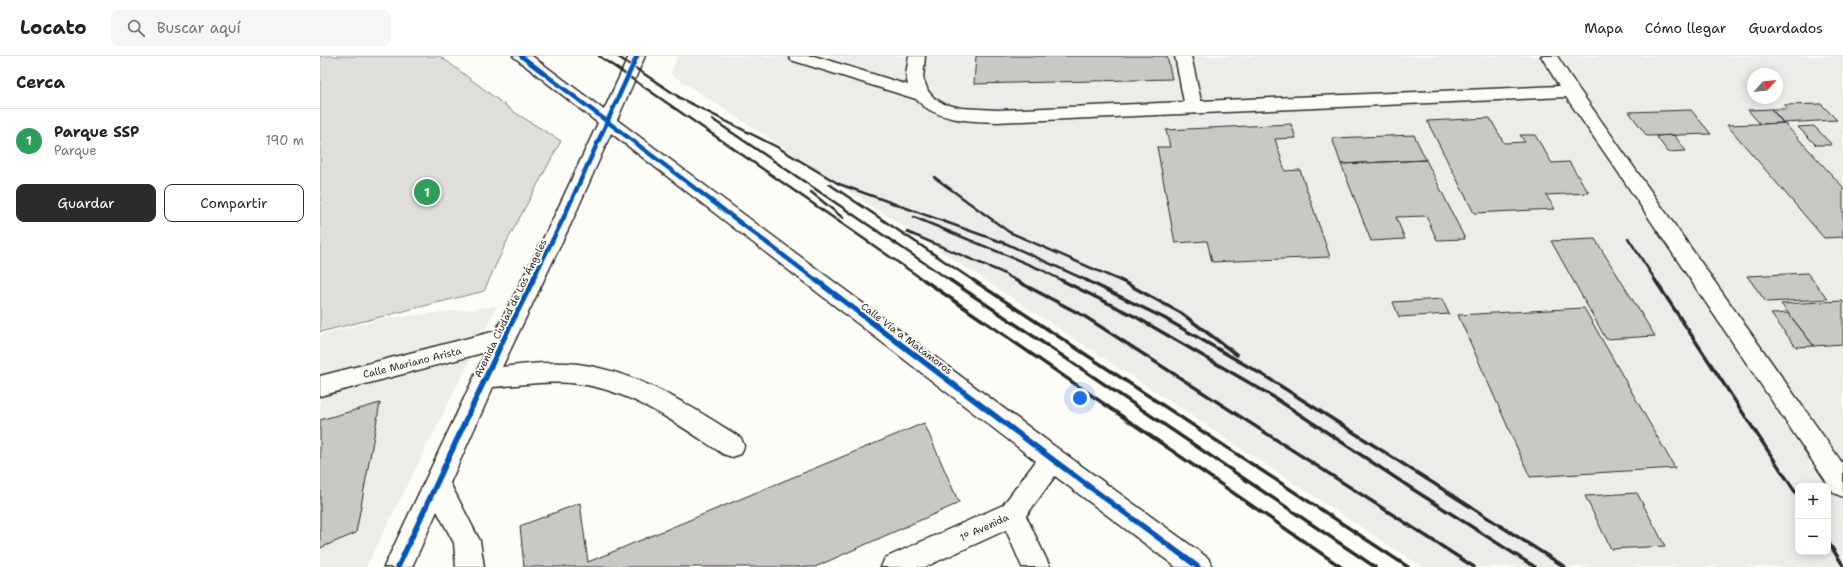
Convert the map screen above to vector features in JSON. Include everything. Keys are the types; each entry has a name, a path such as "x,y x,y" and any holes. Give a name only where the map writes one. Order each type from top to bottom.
{"street":[{"name":"Calle Vía a Matamoros","path":"521,56 1052,459 1198,567"},
{"name":"Avenida Ciudad de Los Ángeles","path":"398,567 485,378 563,219 607,120 638,56"},
{"path":"797,56 922,95"},
{"path":"917,56 914,80 922,95 934,106 950,113 966,115 997,116 1571,91"},
{"path":"1183,56 1194,108"},
{"path":"1549,56 1571,91 1623,164 1843,485"},
{"name":"Calle Mariano Arista","path":"320,386 504,338"},
{"path":"485,378 543,373 578,374 618,382 674,408 732,446"},
{"name":"1° Avenida","path":"895,567 1012,514 1052,459"},
{"path":"436,483 467,541 470,567"},
{"path":"1012,514 1036,567"}],"shaded area":[{"path":"320,56 440,56 514,112 561,141 506,243 484,291 320,332"},
{"path":"678,56 1843,56 1843,567 1422,567 671,74"},
{"path":"497,306 366,567 320,567 320,335 381,319"}],"building":[{"path":"976,56 1167,56 1172,79 974,84"},
{"path":"1821,104 1837,120 1783,123 1771,109 1787,109 1784,105"},
{"path":"1771,109 1784,123 1760,124 1748,110"},
{"path":"1691,110 1711,134 1647,136 1629,112"},
{"path":"1490,118 1504,143 1525,142 1520,135 1535,135 1552,163 1569,162 1589,193 1546,195 1555,209 1474,213 1427,121"},
{"path":"1784,123 1843,187 1843,237 1824,238 1727,125"},
{"path":"1291,124 1296,138 1275,139 1285,171 1300,170 1330,257 1212,262 1207,241 1175,243 1157,147 1170,147 1166,130"},
{"path":"1814,126 1832,145 1816,145 1798,127"},
{"path":"1414,135 1426,160 1341,164 1332,138"},
{"path":"1674,135 1686,151 1668,152 1656,136"},
{"path":"1426,160 1465,239 1437,240 1426,216 1396,217 1405,239 1371,241 1341,164"},
{"path":"1595,239 1655,336 1606,339 1551,241"},
{"path":"1807,273 1828,299 1766,302 1747,276"},
{"path":"1442,299 1449,314 1399,317 1393,302"},
{"path":"1843,301 1843,344 1814,346 1781,304"},
{"path":"1584,308 1675,468 1530,477 1458,315"},
{"path":"1788,313 1814,346 1796,347 1771,314"},
{"path":"380,403 356,533 320,548 320,420"},
{"path":"924,423 959,503 815,567 524,567 520,526 580,503 588,562"},
{"path":"1637,493 1665,546 1611,549 1585,496"}],"railway":[{"path":"599,56 925,281"},
{"path":"617,56 682,99"},
{"path":"678,97 777,147 839,184 1007,244 1088,281"},
{"path":"712,119 951,281"},
{"path":"934,177 1009,232 1121,281"},
{"path":"829,184 974,281"},
{"path":"811,192 843,218"},
{"path":"914,217 1042,270 1063,281"},
{"path":"907,232 1001,272 1017,281"},
{"path":"1628,238 1656,281"},
{"path":"924,280 1341,567"},
{"path":"950,280 1375,567"},
{"path":"973,280 1408,567"},
{"path":"1015,280 1084,316 1474,567"},
{"path":"1086,280 1164,318 1268,378 1565,567"},
{"path":"1120,280 1181,313 1237,355"},
{"path":"1655,280 1795,491"},
{"path":"1063,281 1136,317 1272,396 1414,490 1535,567"},
{"path":"1831,547 1843,565"}],"cycle path":[{"path":"521,56 1052,459 1198,567"},
{"path":"398,567 504,338 563,219 637,56"}],"place":[{"name":"Parque SSP","path":"427,192"}]}
